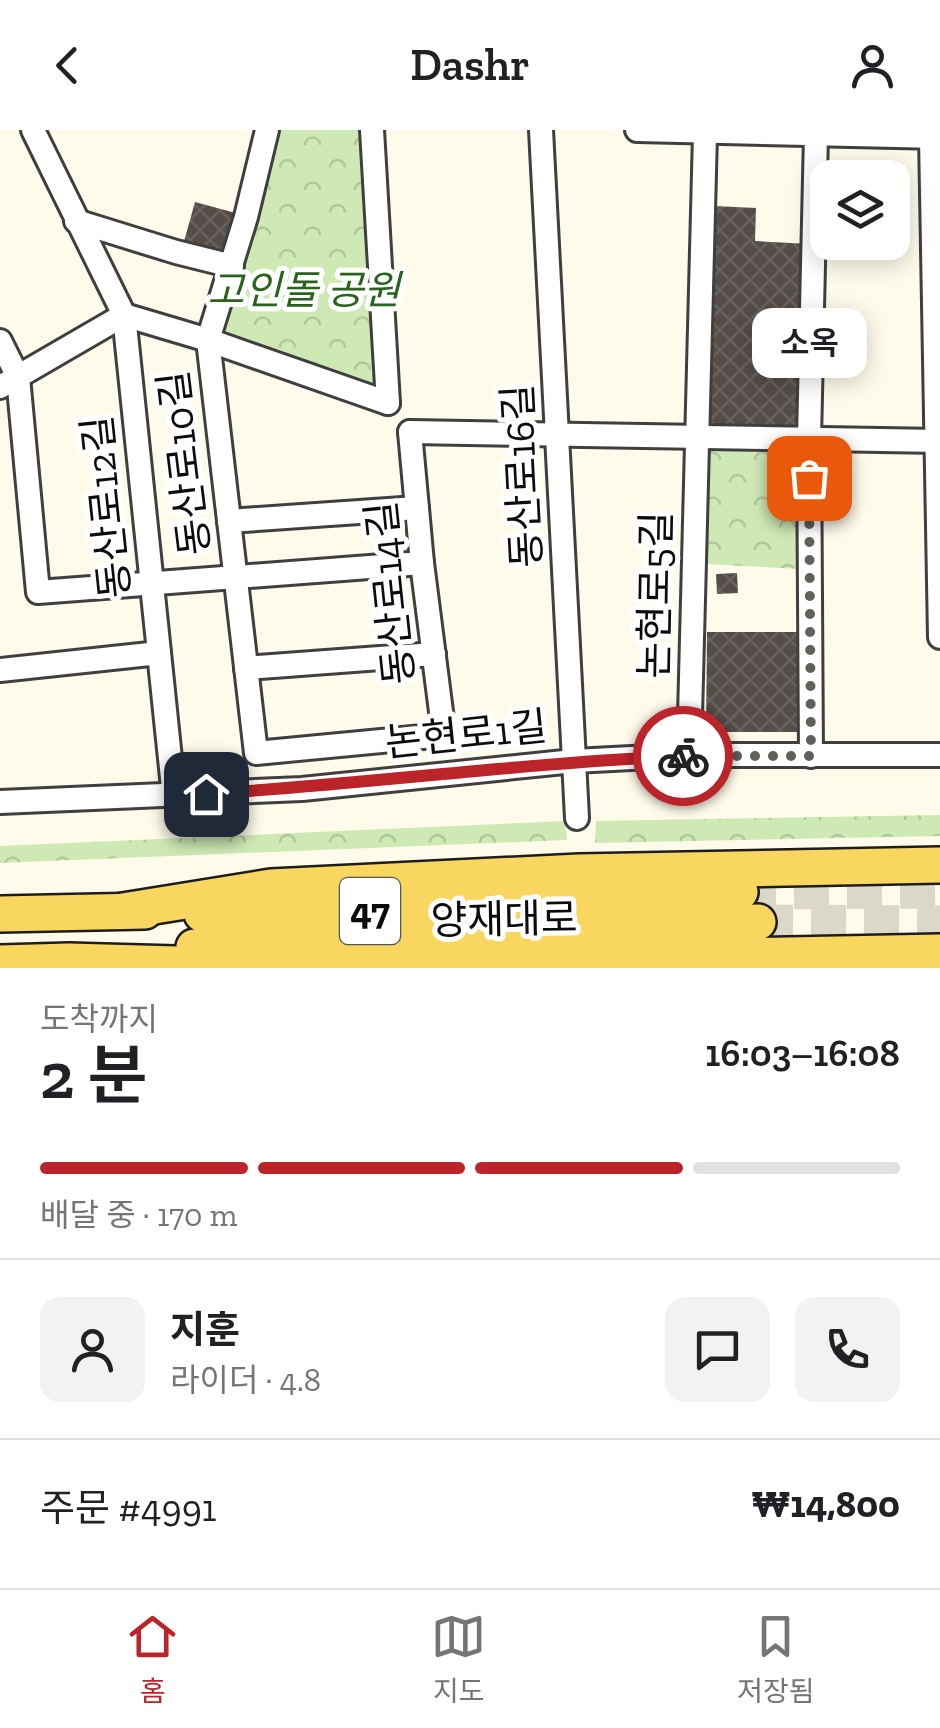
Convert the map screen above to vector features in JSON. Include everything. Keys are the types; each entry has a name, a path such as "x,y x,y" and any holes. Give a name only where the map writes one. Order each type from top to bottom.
{"main road":[{"name":"양재대로","path":"123,911 271,887 579,872 940,866"},
{"name":"양재대로","path":"0,914 123,911 274,916 749,907 235,942 69,961"},
{"name":"양재대로","path":"0,963 248,966 940,952"}],"street":[{"name":"동산로12길","path":"33,130 124,315 174,796"},
{"path":"208,340 268,130"},
{"path":"372,130 388,402 410,432 939,441"},
{"name":"동산로16길","path":"541,130 577,818"},
{"path":"637,130 935,137 940,637"},
{"name":"논현로5길","path":"689,755 705,134"},
{"path":"811,756 809,439 816,135"},
{"path":"76,221 232,266"},
{"path":"9,382 124,315 388,402"},
{"name":"동산로10길","path":"208,340 256,752"},
{"name":"동산로10길","path":"0,341 38,592 422,563"},
{"name":"동산로14길","path":"256,752 444,736 410,432"},
{"path":"229,521 417,508"},
{"path":"0,670 159,654"},
{"path":"246,668 434,654"},
{"name":"논현로1길","path":"0,802 302,789 574,761 689,755 940,755"}],"green space":[{"name":"고인돌 공원","path":"270,130 372,130 388,403 208,340"},
{"path":"705,451 802,453 801,569 705,564"},
{"path":"940,815 940,836 595,843 596,821"},
{"path":"565,821 567,840 0,863 0,846"}],"building":[{"path":"195,202 243,215 231,258 183,245"},
{"path":"714,206 756,208 755,241 810,244 799,437 706,431"},
{"path":"737,573 738,593 717,594 716,574"},
{"path":"707,632 801,632 801,732 706,732"}],"tunnel":[{"path":"741,892 940,891"},
{"path":"758,922 940,923"}],"way so far":[{"path":"683,756 811,756 809,478"}],"place":[{"name":"소옥","path":"809,478"}],"route":[{"path":"206,794 302,789 574,761 683,756"}]}
